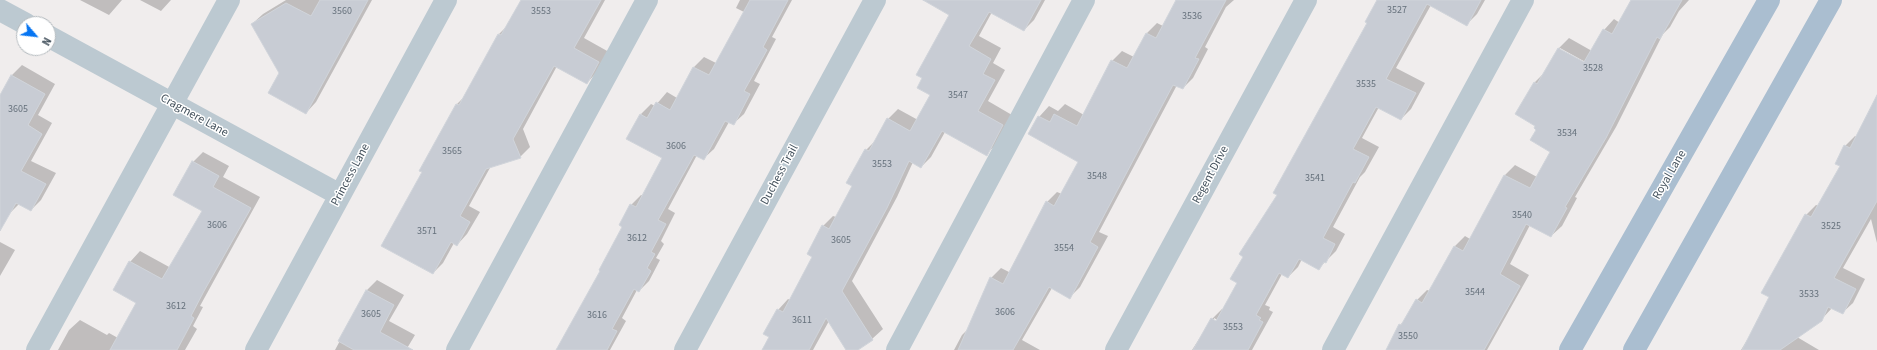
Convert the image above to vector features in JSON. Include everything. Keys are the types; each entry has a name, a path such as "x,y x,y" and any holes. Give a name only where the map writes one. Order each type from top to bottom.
{"main road":[{"name":"Royal Lane","path":"1570,350 1769,0"},
{"path":"1634,350 1831,0"}],"street":[{"path":"38,350 229,0"},
{"name":"Princess Lane","path":"256,350 446,0"},
{"path":"457,350 647,0"},
{"name":"Duchess Trail","path":"685,350 875,0"},
{"path":"897,350 1084,0"},
{"name":"Regent Drive","path":"1116,350 1306,0"},
{"path":"1333,350 1523,0"},
{"path":"0,10 16,19"},
{"name":"Cragmere Lane","path":"56,40 340,196"}],"building":[{"path":"320,0 368,0 306,114 268,93 279,73 251,24 286,3 311,16"},
{"path":"521,0 601,0 574,48 599,62 587,84 554,66 513,139 521,158 486,169 460,216 470,222 457,246 451,242 433,274 381,246 422,172 419,171 456,104 459,105 498,34 501,35"},
{"path":"750,0 788,0 763,47 767,50 744,91 750,94 734,125 725,121 704,160 694,155 658,220 666,224 651,252 655,254 647,268 651,271 639,292 634,289 612,329 617,331 607,350 556,350 600,271 599,270 622,227 619,225 630,204 636,207 662,158 626,139 640,114 647,118 656,102 670,110 693,67 709,75"},
{"path":"923,0 1041,0 1024,31 989,12 969,46 991,59 983,74 995,80 978,111 1003,125 987,156 942,131 921,168 909,161 887,208 842,291 873,340 858,350 846,350 826,318 809,350 762,350 769,337 763,334 777,309 783,312 812,257 807,254 822,225 829,229 852,186 846,183 865,149 869,151 887,118 910,131 930,95 917,88 922,78 916,75 949,15"},
{"path":"1176,0 1226,0 1195,58 1199,59 1183,89 1173,85 1090,242 1098,247 1070,299 1049,287 1013,350 958,350 990,277 1003,284 1046,201 1054,206 1078,162 1028,134 1038,116 1050,122 1054,114 1077,126 1111,60 1127,68 1146,33 1156,38"},
{"path":"1377,0 1481,0 1467,26 1427,4 1386,79 1416,93 1401,120 1376,107 1353,149 1369,157 1355,183 1353,182 1323,238 1335,244 1326,263 1324,262 1319,270 1299,259 1288,278 1279,273 1256,315 1261,318 1259,320 1263,322 1248,350 1193,350 1211,318 1216,321 1237,283 1230,279 1243,257 1239,254 1277,195 1273,193 1367,23 1365,22"},
{"path":"1631,0 1682,0 1660,39 1657,37 1606,138 1565,207 1567,208 1551,237 1526,224 1500,274 1520,286 1484,350 1386,350 1399,324 1401,325 1416,299 1422,303 1454,246 1463,251 1504,175 1530,188 1550,152 1530,140 1536,130 1534,128 1535,126 1515,114 1534,82 1537,84 1558,48 1584,62 1603,29 1612,34"},
{"path":"11,75 45,94 28,125 42,134 21,171 46,184 31,211 16,203 0,231 0,95"},
{"path":"1877,95 1877,201 1834,278 1856,289 1843,314 1828,307 1822,321 1780,350 1742,350 1769,297 1761,293 1805,214 1811,217 1840,166 1835,164 1844,145 1850,148"},
{"path":"192,161 219,176 213,187 251,208 204,291 191,316 194,318 177,350 110,350 136,303 113,290 129,261 162,279 202,211 173,195"},
{"path":"366,290 394,305 380,332 413,350 354,350 338,341"}]}
